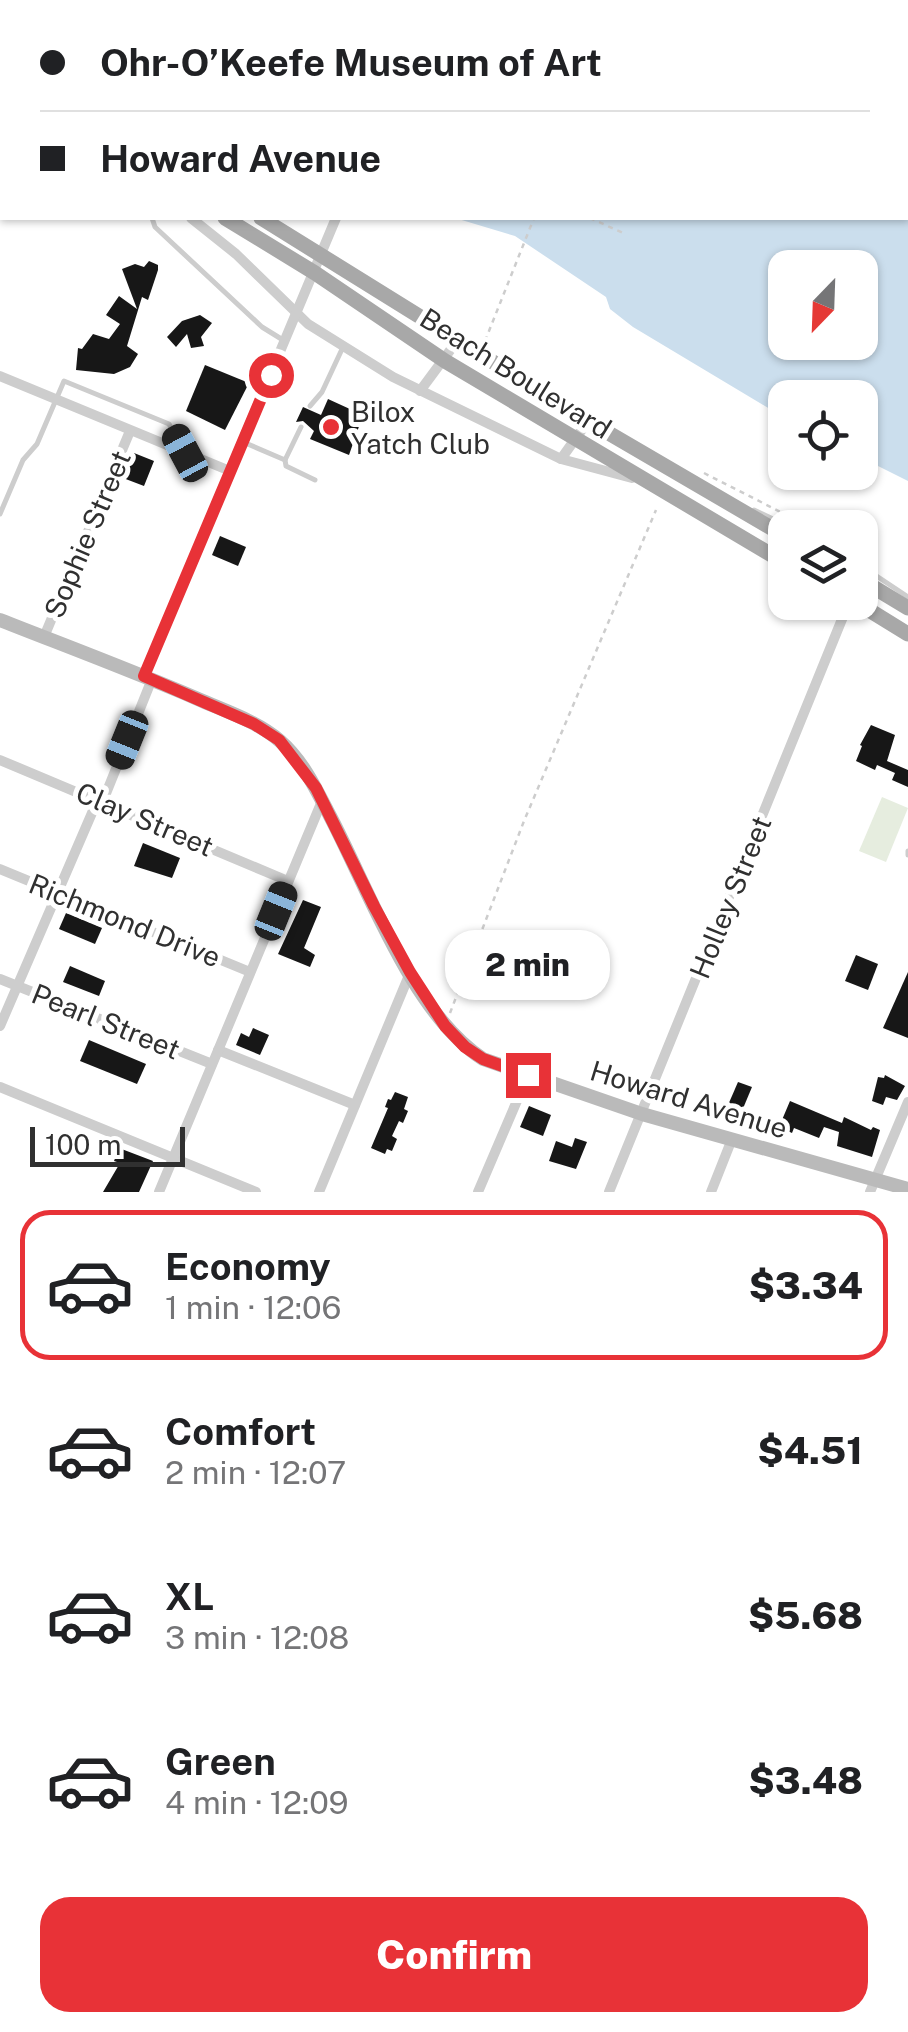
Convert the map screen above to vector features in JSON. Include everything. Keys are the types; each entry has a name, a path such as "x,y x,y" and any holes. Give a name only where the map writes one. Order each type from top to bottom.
{"main road":[{"name":"Beach Boulevard","path":"228,220 445,360 768,554"},
{"name":"Beach Boulevard","path":"263,220 768,526"},
{"path":"878,590 908,608"},
{"path":"878,617 908,634"},
{"name":"Howard Avenue","path":"0,620 148,678 254,724 279,740 306,770 410,972 445,1026 483,1059 642,1114 873,1186 908,1190"}],"street":[{"path":"194,220 236,254 297,313 343,347 420,391 561,458 643,482"},
{"path":"0,1026 100,800 335,220"},
{"path":"420,391 457,341"},
{"path":"0,376 230,472"},
{"path":"561,458 588,420"},
{"name":"Sophie Street","path":"44,637 130,431"},
{"name":"Holley Street","path":"610,1192 845,620"},
{"name":"Clay Street","path":"0,760 288,881"},
{"path":"158,1192 322,800"},
{"name":"Richmond Drive","path":"0,869 250,972"},
{"path":"320,1192 410,972"},
{"name":"Pearl Street","path":"0,978 212,1064"},
{"name":"Pearl Street","path":"218,1050 355,1106"},
{"path":"478,1192 528,1075"},
{"path":"0,1087 256,1192"},
{"path":"873,1186 908,1102"},
{"path":"711,1192 732,1139"}],"lane":[{"path":"152,220 154,227 262,326 285,341"},
{"path":"310,406 322,392 343,347"},
{"path":"0,514 22,460 38,444 64,381 169,424 185,453"},
{"path":"300,426 286,466 316,480"},
{"path":"242,442 285,460"},
{"path":"726,502 768,516"},
{"path":"878,577 908,597"}],"path":[{"path":"484,343 533,220"},
{"path":"594,220 623,233"},
{"path":"695,468 777,510"},
{"path":"445,1026 524,821 656,510"}],"shaded area":[{"path":"882,797 908,808 886,862 859,851"}],"water":[{"path":"462,220 908,220 908,481 878,466 878,380 768,380 768,408 633,327 610,309 606,297 515,236"}],"building":[{"path":"149,261 158,265 158,270 148,300 142,297 127,346 138,354 130,367 114,374 76,370 78,348 82,349 93,334 109,339 120,324 106,315 119,296 137,309 122,269 135,264 144,267"},
{"path":"200,315 212,323 201,337 204,346 191,348 187,334 176,347 167,337 182,321"},
{"path":"205,365 249,383 225,430 186,411"},
{"name":"Bilox Yatch Club","path":"328,399 363,415 349,455 310,439 314,431 303,421 296,422 303,407 321,415"},
{"path":"134,453 154,461 144,486 123,478"},
{"path":"220,536 246,547 238,566 212,555"},
{"path":"871,725 895,735 887,761 908,770 908,787 892,780 895,773 877,765 875,770 856,761"},
{"path":"143,843 180,858 172,878 134,866"},
{"path":"303,900 321,907 304,948 315,955 310,967 278,954"},
{"path":"66,913 102,928 95,944 59,929"},
{"path":"856,955 878,964 868,990 845,981"},
{"path":"70,966 105,981 99,996 63,982"},
{"path":"908,972 908,1038 883,1028"},
{"path":"253,1028 269,1035 260,1055 236,1045 241,1033 249,1037"},
{"path":"89,1040 146,1064 137,1084 80,1061"},
{"path":"885,1075 905,1086 897,1100 886,1097 883,1105 872,1101 878,1077"},
{"path":"738,1082 752,1087 739,1118 725,1112"},
{"path":"395,1092 408,1097 404,1109 408,1111 392,1136 397,1139 392,1151 387,1149 385,1154 371,1148 388,1099"},
{"path":"790,1101 842,1123 844,1117 871,1130 880,1130 872,1157 837,1146 839,1132 824,1127 819,1138 794,1128 792,1133 779,1127"},
{"path":"529,1106 551,1115 543,1136 520,1127"},
{"path":"575,1138 587,1142 576,1169 549,1161 556,1141 572,1147"},
{"path":"119,1148 153,1161 139,1192 103,1192 120,1163 114,1161"}],"place":[{"name":"Bilox Yatch Club","path":"331,427"}],"route":[{"path":"271,375 144,676 254,724 279,740 306,770 374,906 445,1026 483,1059 528,1075"}]}
